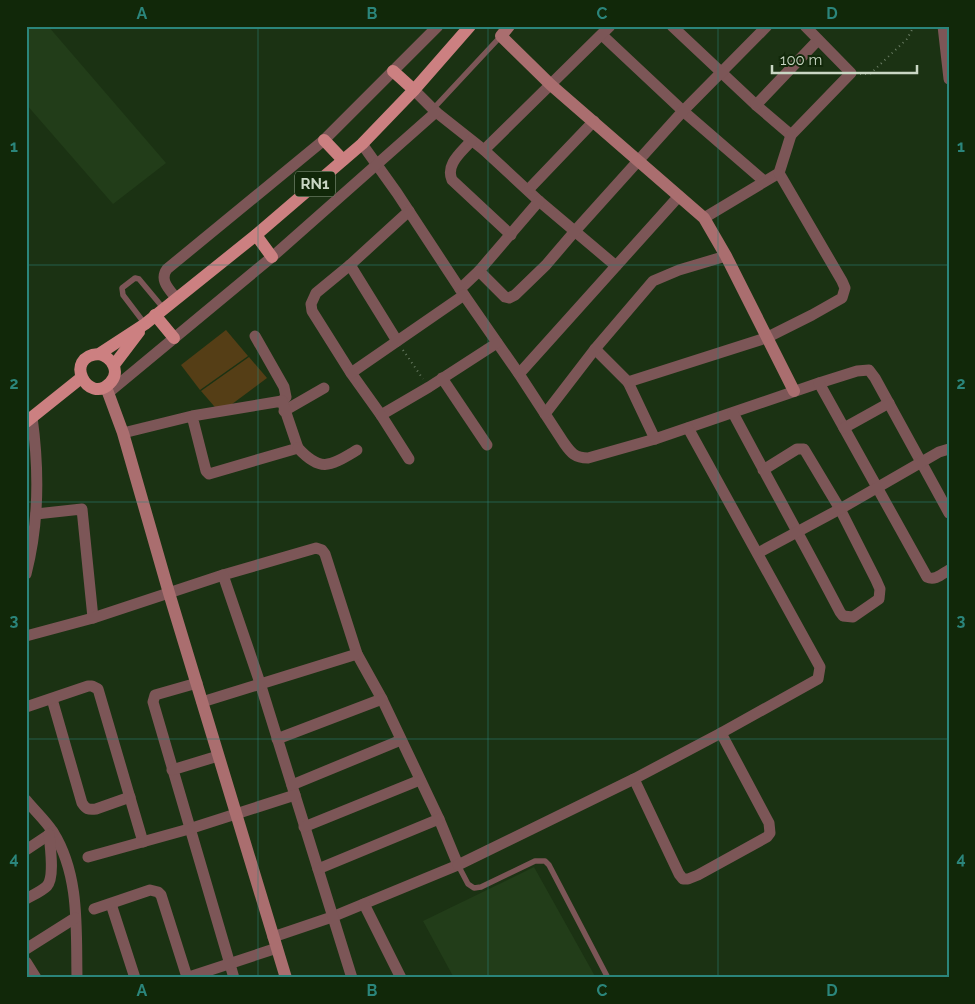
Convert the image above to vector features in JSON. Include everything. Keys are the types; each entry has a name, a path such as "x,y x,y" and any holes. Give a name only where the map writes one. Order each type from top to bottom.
{"main road":[{"name":"RN1","path":"81,378 82,363 89,356 99,354 145,324 256,235 362,144 414,90 470,26"},
{"path":"393,71 414,90"},
{"path":"324,140 343,160"},
{"path":"256,235 272,257"},
{"path":"160,312 174,338"},
{"name":"RN1","path":"107,390 113,380 114,365 145,324"},
{"path":"99,354 108,357 114,365"},
{"path":"29,419 81,378 92,388 107,390"}],"street":[{"path":"176,298 163,277 167,268 324,140 438,26"},
{"path":"479,271 505,297 515,296 546,266 575,230 683,111 767,26"},
{"path":"704,218 779,173 791,135 851,73 805,26"},
{"path":"943,26 949,78"},
{"path":"675,27 721,73 791,135"},
{"path":"484,150 606,30 683,111 764,181"},
{"path":"505,31 552,85 704,218 726,256 794,391"},
{"path":"756,105 818,40"},
{"path":"414,90 434,111 484,150 616,266"},
{"path":"286,978 169,593 123,433 107,390 174,338 272,257 378,164 434,111"},
{"path":"528,190 594,121"},
{"path":"471,141 450,166 452,180 512,234"},
{"path":"362,144 378,164 572,454 577,457 588,458 655,439 857,371 869,370 949,513"},
{"path":"628,382 766,338 812,316 842,298 845,288 779,173"},
{"path":"519,374 679,196"},
{"path":"351,373 462,292 539,200"},
{"path":"409,211 350,266 316,293 311,304 312,311 351,373 409,459"},
{"path":"545,414 653,281 678,270 726,256"},
{"path":"350,266 397,341"},
{"path":"255,336 287,394 283,406 298,448 308,459 324,465 340,461 357,450"},
{"path":"381,415 429,387 497,343"},
{"path":"596,349 628,382 655,439"},
{"path":"442,378 487,445"},
{"path":"819,383 927,577 935,578 949,570"},
{"path":"123,433 192,416 283,406 324,388"},
{"path":"844,428 889,403"},
{"path":"733,413 843,616 853,617 878,599 880,589 840,509 804,449 797,449 764,470"},
{"path":"192,416 206,472 209,474 298,448"},
{"path":"26,574 36,514 36,445 29,419"},
{"path":"94,909 150,890 158,892 161,895 187,978 202,975 230,964 332,916 458,865 634,779 818,679 820,667 688,428"},
{"path":"758,553 840,509 939,452 949,449"},
{"path":"36,514 82,508 93,618"},
{"path":"26,636 93,618 289,554 320,548 325,554 356,654 382,699 439,819 458,865"},
{"path":"223,575 260,683 352,978"},
{"path":"202,702 356,654"},
{"path":"197,683 155,695 152,699 188,829 234,978"},
{"path":"26,707 88,686 98,688 143,842"},
{"path":"52,699 85,808 90,810 96,809 130,797"},
{"path":"277,739 382,699"},
{"path":"634,779 679,874 683,879 688,879 698,874 770,833 769,823 721,733"},
{"path":"88,857 236,814 401,740"},
{"path":"172,770 218,756"},
{"path":"304,827 420,780"},
{"path":"26,800 51,833 68,862 75,918 77,978"},
{"path":"318,869 439,819"},
{"path":"26,850 51,833"},
{"path":"26,898 46,887 50,882 52,873 51,833"},
{"path":"111,904 135,978"},
{"path":"364,904 401,978"},
{"path":"26,949 75,918"},
{"path":"26,962 36,978"}],"lane":[{"path":"434,111 505,31"},
{"path":"145,324 123,295 122,288 135,278 139,279 160,312"},
{"path":"458,865 468,884 474,888 481,887 535,861 546,861 608,978"}],"path":[{"path":"851,73 870,74 907,39 914,26"},
{"path":"397,341 429,387"}],"shaded area":[{"path":"26,26 48,26 166,163 113,204 26,104"},
{"path":"226,330 248,356 200,390 181,365"},
{"path":"249,357 267,378 220,413 201,391"},
{"path":"534,867 596,978 454,978 423,921"}]}
